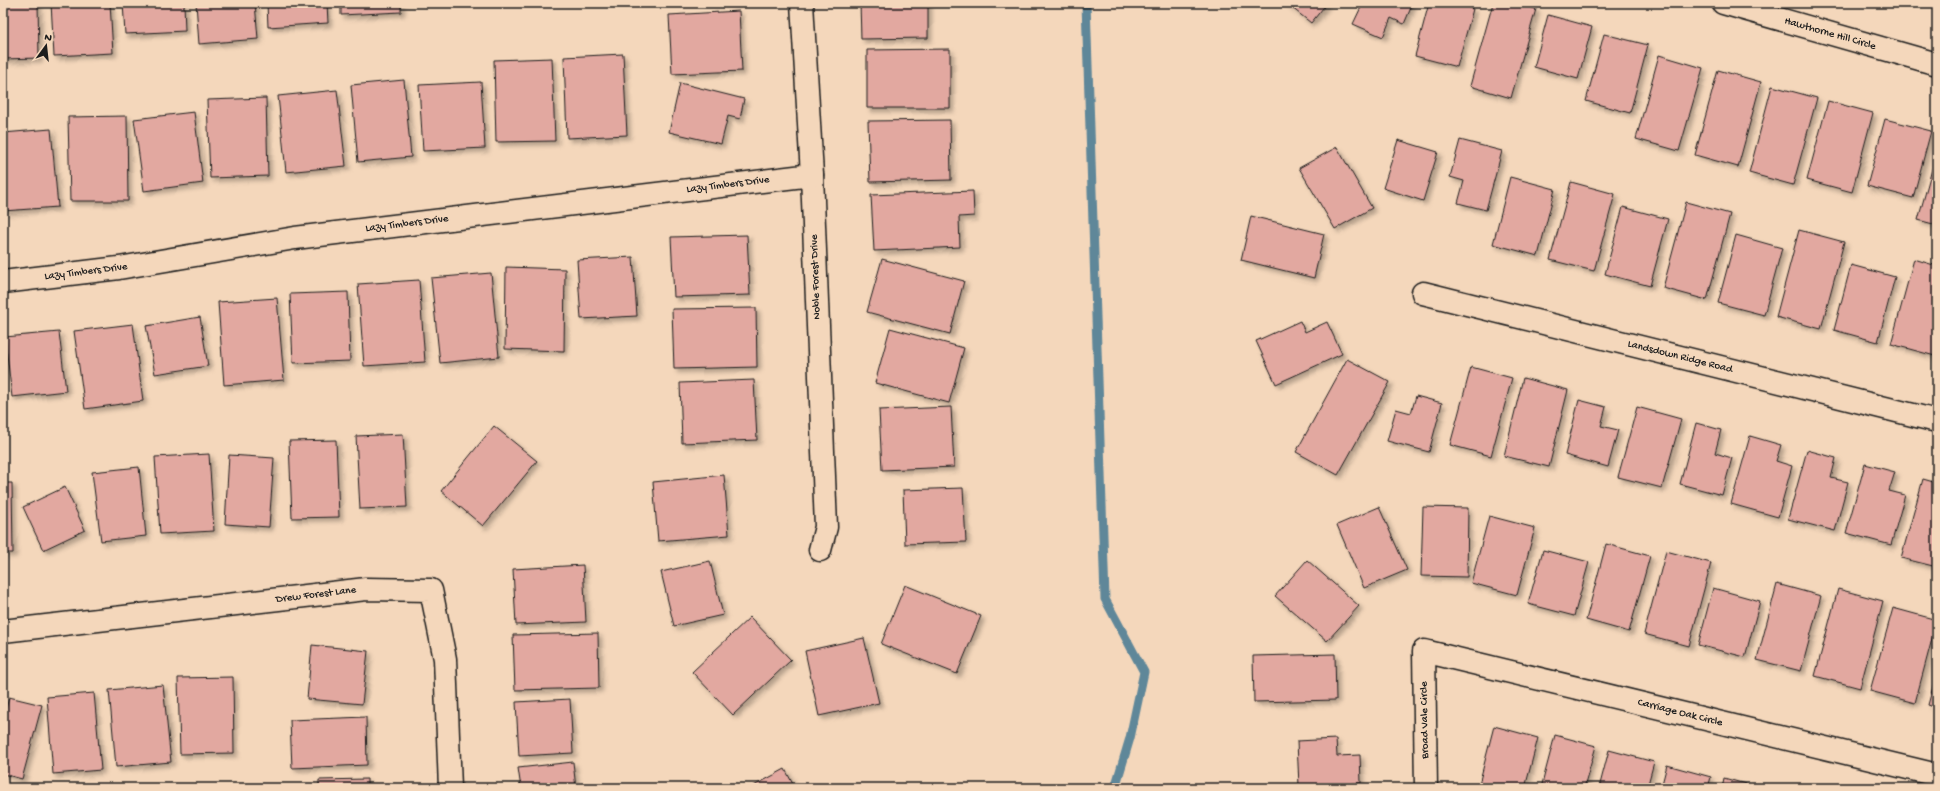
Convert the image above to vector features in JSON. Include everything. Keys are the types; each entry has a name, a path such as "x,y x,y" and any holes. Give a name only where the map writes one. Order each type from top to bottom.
{"street":[{"name":"Noble Forest Drive","path":"802,3 812,174 826,527 820,550"},
{"name":"Hawthorne Hill Circle","path":"1723,3 1937,64"},
{"name":"Lazy Timbers Drive","path":"3,282 119,268 295,238 812,174"},
{"name":"Landsdown Ridge Road","path":"1423,293 1937,421"},
{"name":"Drew Forest Lane","path":"3,631 366,589 431,590 445,659 450,788"},
{"name":"Carriage Oak Circle","path":"1424,651 1937,775"},
{"name":"Broad Vale Circle","path":"1424,651 1426,788"}],"building":[{"path":"3,3 38,3 39,58 3,59"},
{"path":"51,3 110,3 113,53 54,56"},
{"path":"123,3 184,3 185,31 125,34"},
{"path":"196,3 255,3 258,39 199,44"},
{"path":"267,3 327,3 328,23 268,27"},
{"path":"341,3 401,3 401,12 341,15"},
{"path":"860,3 928,3 928,38 861,39"},
{"path":"1286,3 1327,3 1311,23"},
{"path":"1363,3 1413,3 1404,24 1391,18 1383,37 1353,24"},
{"path":"1429,3 1461,3 1460,5 1473,9 1457,67 1415,56"},
{"path":"1493,3 1516,3 1536,9 1511,98 1470,86"},
{"path":"739,11 742,71 672,74 669,15"},
{"path":"1548,15 1592,27 1578,79 1534,67"},
{"path":"1604,34 1648,45 1630,113 1586,101"},
{"path":"950,49 950,108 867,108 867,50"},
{"path":"623,54 627,135 567,138 564,57"},
{"path":"1659,55 1703,68 1679,151 1636,139"},
{"path":"552,58 555,141 496,142 494,60"},
{"path":"1718,70 1761,82 1738,167 1695,155"},
{"path":"404,80 411,157 358,162 351,85"},
{"path":"481,82 485,148 423,151 419,85"},
{"path":"680,83 744,99 740,119 728,116 721,144 669,132"},
{"path":"1772,86 1817,98 1793,185 1749,173"},
{"path":"337,90 346,166 286,172 278,96"},
{"path":"266,98 268,176 210,178 207,100"},
{"path":"1828,101 1873,113 1852,192 1807,180"},
{"path":"194,112 203,183 144,191 134,119"},
{"path":"127,116 128,201 70,201 68,117"},
{"path":"1885,119 1931,131 1913,198 1867,186"},
{"path":"950,120 951,180 870,182 868,121"},
{"path":"51,129 58,207 3,211 3,133"},
{"path":"1398,140 1438,152 1423,201 1383,188"},
{"path":"1460,140 1502,151 1486,210 1458,203 1464,181 1450,177"},
{"path":"1337,147 1372,208 1335,229 1299,168"},
{"path":"1937,151 1937,225 1918,220"},
{"path":"1510,177 1555,189 1538,256 1493,244"},
{"path":"1571,182 1615,194 1594,271 1550,260"},
{"path":"973,191 974,216 959,217 960,247 874,251 871,195"},
{"path":"1686,202 1730,214 1707,300 1663,288"},
{"path":"1623,207 1668,219 1650,286 1605,274"},
{"path":"1251,216 1324,234 1314,278 1241,260"},
{"path":"1799,230 1844,242 1821,329 1776,317"},
{"path":"747,235 750,295 674,297 671,237"},
{"path":"1736,235 1782,248 1764,315 1718,303"},
{"path":"633,257 637,316 581,319 577,260"},
{"path":"882,259 964,281 950,334 867,312"},
{"path":"1914,259 1937,266 1937,349 1935,356 1891,344"},
{"path":"1851,265 1895,277 1878,342 1834,330"},
{"path":"506,267 565,269 564,351 505,349"},
{"path":"491,273 499,357 440,363 431,278"},
{"path":"419,280 425,362 364,366 358,284"},
{"path":"348,292 350,361 293,363 290,294"},
{"path":"277,298 284,380 224,385 218,302"},
{"path":"756,308 757,367 674,369 672,309"},
{"path":"200,317 208,366 155,374 146,326"},
{"path":"1300,321 1305,332 1327,322 1342,354 1276,384 1256,341"},
{"path":"133,324 143,401 85,409 74,331"},
{"path":"890,328 964,348 949,403 875,383"},
{"path":"59,332 66,391 12,397 5,337"},
{"path":"1347,359 1390,382 1338,475 1296,452"},
{"path":"1471,367 1512,378 1491,456 1450,445"},
{"path":"1523,378 1568,390 1549,467 1504,456"},
{"path":"754,380 757,440 682,443 680,383"},
{"path":"1416,396 1442,403 1429,452 1387,441 1396,409 1411,413"},
{"path":"1579,400 1606,407 1601,426 1618,430 1608,467 1565,455"},
{"path":"951,407 954,467 882,470 879,410"},
{"path":"1637,407 1681,419 1662,488 1618,477"},
{"path":"1696,423 1721,430 1715,453 1732,458 1722,495 1680,484"},
{"path":"494,426 537,461 483,526 441,491"},
{"path":"403,434 407,507 360,509 356,436"},
{"path":"1750,436 1781,445 1776,461 1792,466 1778,517 1731,504"},
{"path":"336,440 339,517 292,518 289,441"},
{"path":"1807,450 1836,458 1831,478 1848,482 1835,531 1788,519"},
{"path":"209,454 214,531 160,534 155,457"},
{"path":"229,455 274,458 269,527 225,524"},
{"path":"1865,464 1895,472 1889,491 1905,495 1891,545 1846,533"},
{"path":"139,467 146,536 101,541 92,472"},
{"path":"724,475 729,535 658,541 653,482"},
{"path":"1923,479 1937,483 1937,567 1901,558"},
{"path":"3,483 12,483 13,553 3,553"},
{"path":"65,487 85,530 43,550 23,507"},
{"path":"963,488 966,542 905,544 903,490"},
{"path":"1379,507 1407,570 1364,588 1337,525"},
{"path":"1423,507 1468,508 1467,577 1421,576"},
{"path":"1489,516 1535,528 1517,595 1471,583"},
{"path":"1606,544 1650,556 1629,632 1586,620"},
{"path":"1543,550 1589,562 1574,616 1528,604"},
{"path":"1666,551 1711,563 1689,646 1644,634"},
{"path":"1307,560 1359,606 1327,641 1275,596"},
{"path":"710,561 723,615 674,626 661,572"},
{"path":"583,565 586,622 516,625 513,569"},
{"path":"1777,584 1821,596 1801,671 1757,660"},
{"path":"905,585 981,616 957,674 881,644"},
{"path":"1713,588 1760,601 1745,657 1698,645"},
{"path":"1838,589 1883,601 1860,688 1815,676"},
{"path":"1893,608 1937,620 1915,703 1870,691"},
{"path":"750,617 791,660 733,715 692,672"},
{"path":"598,633 599,688 515,690 513,635"},
{"path":"864,638 879,703 819,716 805,651"},
{"path":"312,645 368,651 362,704 307,699"},
{"path":"1335,654 1336,700 1254,702 1253,656"},
{"path":"1937,672 1937,708 1928,705"},
{"path":"233,677 234,753 180,754 178,678"},
{"path":"163,685 171,762 116,767 109,690"},
{"path":"94,693 101,770 53,774 47,697"},
{"path":"9,697 42,705 22,779 3,774 3,721"},
{"path":"570,699 573,753 519,756 516,702"},
{"path":"366,717 367,765 292,768 290,720"},
{"path":"1494,726 1538,738 1525,788 1478,788"},
{"path":"1555,735 1596,746 1584,788 1541,788"},
{"path":"1336,739 1337,756 1360,755 1361,783 1299,786 1297,741"},
{"path":"1609,750 1654,762 1647,788 1599,788"},
{"path":"573,762 576,788 521,788 518,768"},
{"path":"1667,765 1711,777 1708,788 1661,788"},
{"path":"785,769 795,788 750,788"},
{"path":"1724,778 1760,788 1722,788"},
{"path":"367,779 367,788 319,788 319,780"}],"waterway":[{"path":"1086,3 1105,599 1144,672 1130,738 1115,788"}]}
